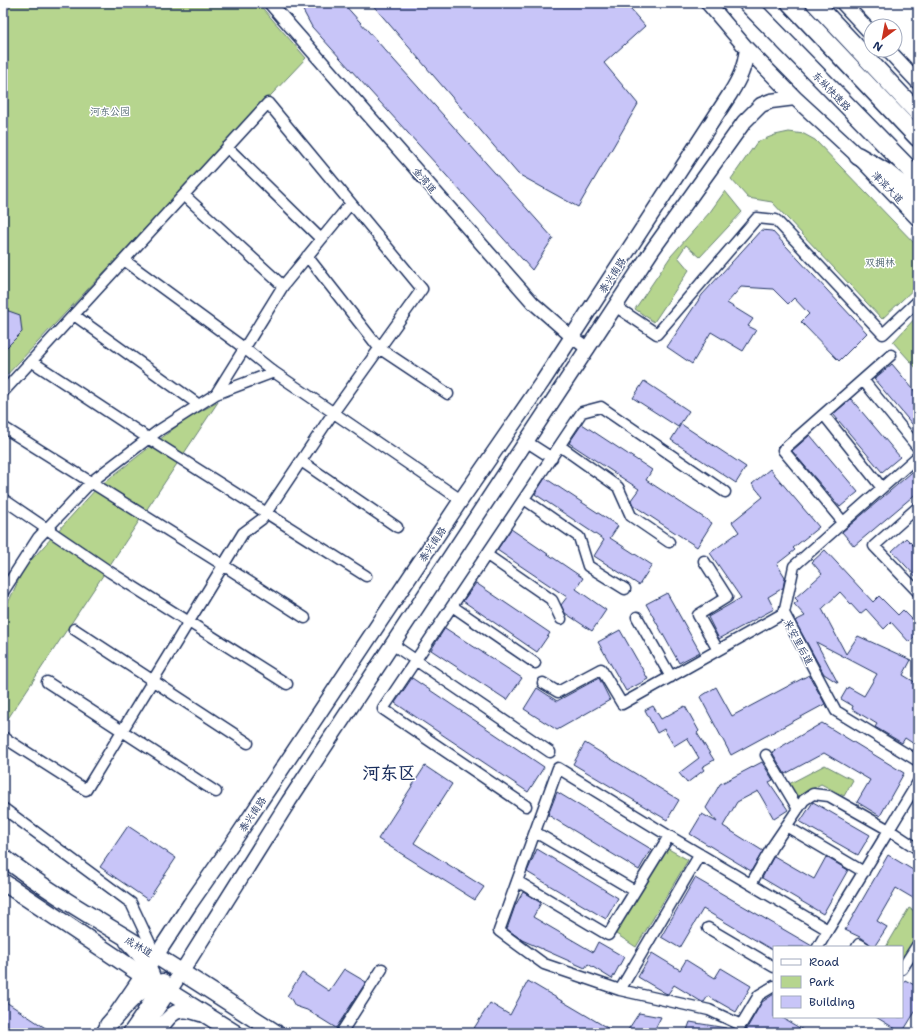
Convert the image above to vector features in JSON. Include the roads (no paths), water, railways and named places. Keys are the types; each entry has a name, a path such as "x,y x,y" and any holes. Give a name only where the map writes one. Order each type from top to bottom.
{"highway":[{"name":"东纵快速路","path":"747,3 918,178"},
{"path":"790,3 918,138"},
{"path":"815,3 918,113"},
{"path":"858,156 887,173 918,198"}],"main road":[{"name":"津滨大道","path":"708,3 747,49 795,98 858,156 918,219"},
{"path":"843,3 863,24"},
{"name":"泰兴南路","path":"141,1033 161,975 190,904 264,797 461,500 572,337 730,94 742,74 747,49"},
{"path":"896,58 918,82"},
{"name":"泰兴南路","path":"161,975 290,801 653,249 744,122 761,105 770,101 795,98"},
{"name":"成林道","path":"3,857 24,873 120,935 161,975 211,1018 235,1033"},
{"name":"成林道","path":"3,882 161,975 224,999 276,1033"},
{"path":"105,1029 138,993 161,975"},
{"path":"130,1033 151,1001 161,975"},
{"path":"157,1033 171,1014 184,1010 211,1018"}],"street":[{"name":"金湾道","path":"270,3 533,303 588,349"},
{"path":"3,392 268,103 422,288 332,413 262,519 243,533 86,790 3,737"},
{"path":"227,147 321,239"},
{"path":"184,195 284,286"},
{"path":"216,394 284,286 351,203"},
{"path":"615,306 657,334 757,218 776,220 883,334 918,301"},
{"path":"307,256 379,348 448,394"},
{"path":"124,260 244,348 274,372 461,500"},
{"path":"74,315 198,405"},
{"path":"843,522 783,450 891,355"},
{"path":"31,361 148,438 366,576"},
{"path":"5,585 38,538 91,482 148,438 216,394 274,372"},
{"path":"863,380 918,448"},
{"path":"526,806 383,709 582,412 601,407 725,492"},
{"path":"824,415 882,488"},
{"path":"3,427 305,618"},
{"path":"527,442 552,458"},
{"path":"560,446 618,487 631,516 669,542"},
{"name":"来安里后道","path":"918,456 794,566 784,613 836,711 918,761"},
{"path":"301,461 397,527"},
{"path":"3,499 110,572 286,684"},
{"path":"524,499 579,537 588,566 625,589"},
{"path":"916,513 874,546 918,592"},
{"path":"486,555 552,600 561,618"},
{"path":"704,561 727,597 698,615 718,650"},
{"path":"452,606 535,663"},
{"path":"543,683 558,692 601,669 622,704 784,613"},
{"path":"638,617 671,677"},
{"path":"74,629 248,744"},
{"path":"392,644 550,752"},
{"path":"47,682 216,792"},
{"path":"766,755 798,809"},
{"path":"773,987 760,995 741,1025 709,1010 620,990 544,964 499,931 558,768 669,836 828,930"},
{"path":"819,946 918,782"},
{"path":"750,884 772,847 804,800 814,794 829,796 889,830 918,849"},
{"path":"3,808 131,903 161,975"},
{"path":"786,826 864,872"},
{"path":"535,832 635,891"},
{"path":"517,881 608,935 669,836"},
{"path":"620,990 700,854"},
{"path":"708,928 773,966"},
{"path":"903,967 918,944"},
{"path":"341,1033 382,969"}],"district":[{"name":"河东区","path":"389,773"}],"park label":[{"name":"河东公园","path":"110,111"},
{"name":"双拥林","path":"880,262"}]}
